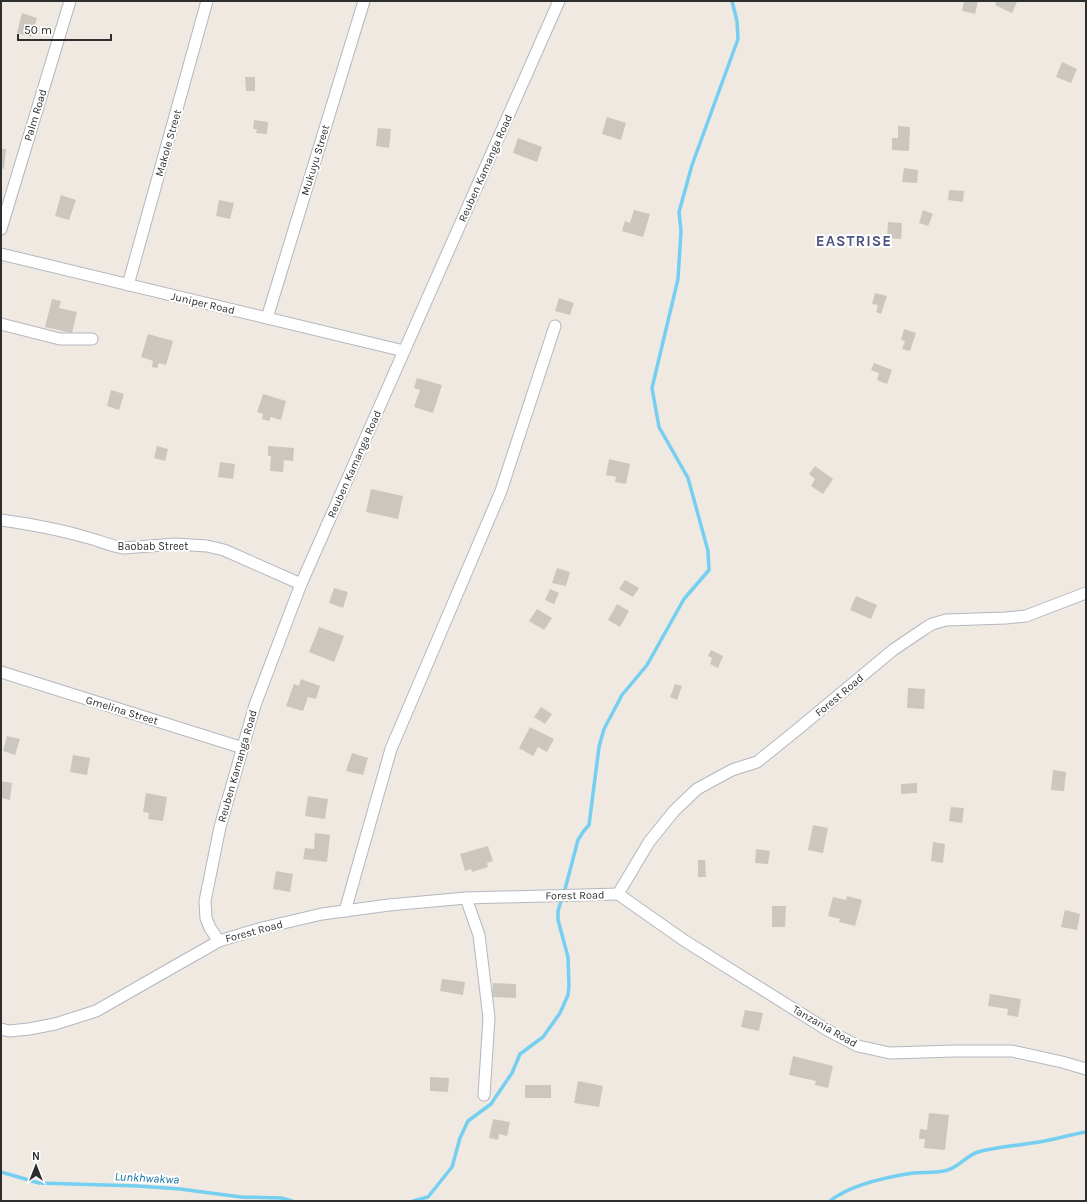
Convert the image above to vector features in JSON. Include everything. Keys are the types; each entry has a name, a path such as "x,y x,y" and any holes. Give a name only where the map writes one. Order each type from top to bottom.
{"street":[{"name":"Palm Road","path":"1,229 70,1"},
{"name":"Makole Street","path":"128,285 207,1"},
{"name":"Mukuyu Street","path":"267,318 364,1"},
{"name":"Reuben Kamanga Road","path":"219,941 210,928 206,918 205,901 220,827 255,705 301,584 557,1"},
{"name":"Juniper Road","path":"1,254 404,351"},
{"path":"1,324 60,339 92,340"},
{"path":"345,911 391,749 501,491 555,326"},
{"name":"Baobab Street","path":"1,520 38,526 116,547 124,548 175,544 207,546 224,550 301,584"},
{"name":"Forest Road","path":"1,1029 9,1031 29,1029 55,1024 96,1011 219,941 269,926 322,914 389,905 466,898 618,894 649,842 674,811 697,789 732,770 757,762 893,650 924,629 932,624 946,620 1026,616 1086,593"},
{"name":"Gmelina Street","path":"1,672 242,748"},
{"name":"Tanzania Road","path":"618,894 685,941 829,1031 858,1046 890,1053 1012,1051 1086,1069"},
{"path":"466,898 479,935 488,1018 484,1095"}],"building":[{"path":"964,1 978,1 975,14 962,11"},
{"path":"997,1 1017,2 1012,13 995,5"},
{"path":"22,13 37,18 31,37 17,33"},
{"path":"1062,62 1077,69 1071,83 1056,77"},
{"path":"245,77 255,77 255,91 246,91"},
{"path":"607,117 626,123 621,140 602,134"},
{"path":"254,120 268,122 267,134 256,133 257,129 253,129"},
{"path":"898,126 910,127 909,151 892,150 892,138 898,138"},
{"path":"378,128 391,129 389,148 376,146"},
{"path":"518,138 542,147 537,162 513,153"},
{"path":"1,149 6,149 4,169 1,168"},
{"path":"904,168 918,170 917,183 902,182"},
{"path":"949,190 964,191 963,202 948,200"},
{"path":"61,195 76,200 69,220 55,216"},
{"path":"219,200 234,203 230,219 216,216"},
{"path":"634,210 650,214 643,237 622,231 625,221 630,223"},
{"path":"923,210 933,214 928,226 919,223"},
{"path":"888,222 902,223 901,239 887,238"},
{"path":"875,293 887,296 881,314 876,312 878,305 872,304"},
{"path":"559,298 574,303 570,315 555,311"},
{"path":"52,299 61,301 59,308 77,312 72,333 45,327"},
{"path":"904,329 916,333 910,351 902,349 905,341 901,340"},
{"path":"148,334 173,341 166,365 159,363 157,368 152,367 153,361 141,357"},
{"path":"874,363 892,370 887,384 877,380 879,373 871,370"},
{"path":"417,378 442,385 433,413 414,407 420,390 414,388"},
{"path":"111,390 124,394 119,410 107,406"},
{"path":"263,394 286,401 281,420 271,417 269,421 262,419 263,414 257,412"},
{"path":"157,446 168,449 165,461 154,458"},
{"path":"268,446 294,448 293,461 284,460 283,472 270,471 271,456 268,456"},
{"path":"609,459 630,464 626,484 615,482 616,477 606,475"},
{"path":"220,462 235,464 233,479 218,477"},
{"path":"815,466 833,479 823,494 811,486 815,479 809,474"},
{"path":"371,489 403,496 398,519 366,512"},
{"path":"557,568 570,572 566,586 552,583"},
{"path":"625,580 639,588 633,597 619,589"},
{"path":"334,588 348,592 343,608 329,603"},
{"path":"550,589 559,593 554,604 545,600"},
{"path":"856,596 877,605 871,619 850,610"},
{"path":"617,604 629,611 620,627 608,620"},
{"path":"537,609 552,618 544,630 529,621"},
{"path":"319,627 344,636 334,662 309,652"},
{"path":"711,650 723,656 718,668 710,664 712,658 708,656"},
{"path":"301,679 320,686 316,699 308,697 303,711 286,706 294,684 299,686"},
{"path":"675,684 682,686 677,700 670,697"},
{"path":"908,688 925,689 924,709 907,708"},
{"path":"541,707 552,714 545,724 534,717"},
{"path":"530,727 554,739 547,752 538,747 533,756 519,748"},
{"path":"7,736 20,739 15,755 3,751"},
{"path":"352,753 368,758 363,775 346,771"},
{"path":"73,755 90,758 87,775 70,772"},
{"path":"1053,770 1066,772 1064,791 1051,790"},
{"path":"1,781 12,783 10,800 1,798"},
{"path":"917,783 917,793 901,794 901,784"},
{"path":"146,793 167,797 163,821 148,819 149,813 143,812"},
{"path":"308,796 328,799 325,819 305,816"},
{"path":"951,807 964,808 962,823 949,821"},
{"path":"813,825 828,828 823,853 808,850"},
{"path":"315,833 330,835 327,862 303,859 305,848 314,849"},
{"path":"933,842 945,844 943,863 931,861"},
{"path":"488,846 493,861 487,863 488,867 472,872 471,869 465,871 460,854"},
{"path":"756,849 770,851 768,864 755,863"},
{"path":"698,860 705,860 706,877 698,877"},
{"path":"276,871 293,874 290,892 273,889"},
{"path":"847,896 862,900 855,926 839,922 840,919 828,916 833,897 846,900"},
{"path":"772,906 786,906 785,927 772,927"},
{"path":"1065,910 1080,914 1077,930 1061,927"},
{"path":"442,979 465,982 463,995 440,991"},
{"path":"493,983 516,984 516,998 492,997"},
{"path":"990,994 1021,999 1018,1017 1007,1015 1008,1009 988,1006"},
{"path":"745,1010 763,1013 759,1031 741,1027"},
{"path":"793,1056 833,1066 828,1088 815,1085 816,1081 789,1075"},
{"path":"430,1077 449,1078 448,1092 430,1091"},
{"path":"578,1081 603,1086 599,1107 574,1103"},
{"path":"525,1085 551,1085 551,1098 525,1098"},
{"path":"929,1113 949,1115 945,1150 924,1148 925,1139 919,1139 920,1129 927,1130"},
{"path":"493,1119 510,1122 507,1136 499,1134 498,1140 489,1138"}],"waterway":[{"path":"564,893 578,840 589,825 599,747 604,729 622,695 647,665 684,599 709,570 708,551 688,478 659,427 652,388 678,279 681,231 679,212 692,165 738,39 737,21 732,1"},
{"path":"413,1201 428,1197 452,1167 460,1138 468,1121 491,1104 512,1073 520,1054 543,1037 560,1013 568,995 569,986 568,957 558,920 558,911 562,898"},
{"path":"830,1201 848,1190 869,1182 913,1173 949,1170 969,1156 978,1152 1046,1141 1086,1132"},
{"name":"Lunkhwakwa","path":"1,1172 39,1183 138,1186 180,1189 241,1197 281,1198 292,1201"}],"district":[{"name":"EASTRISE","path":"854,241"}]}
